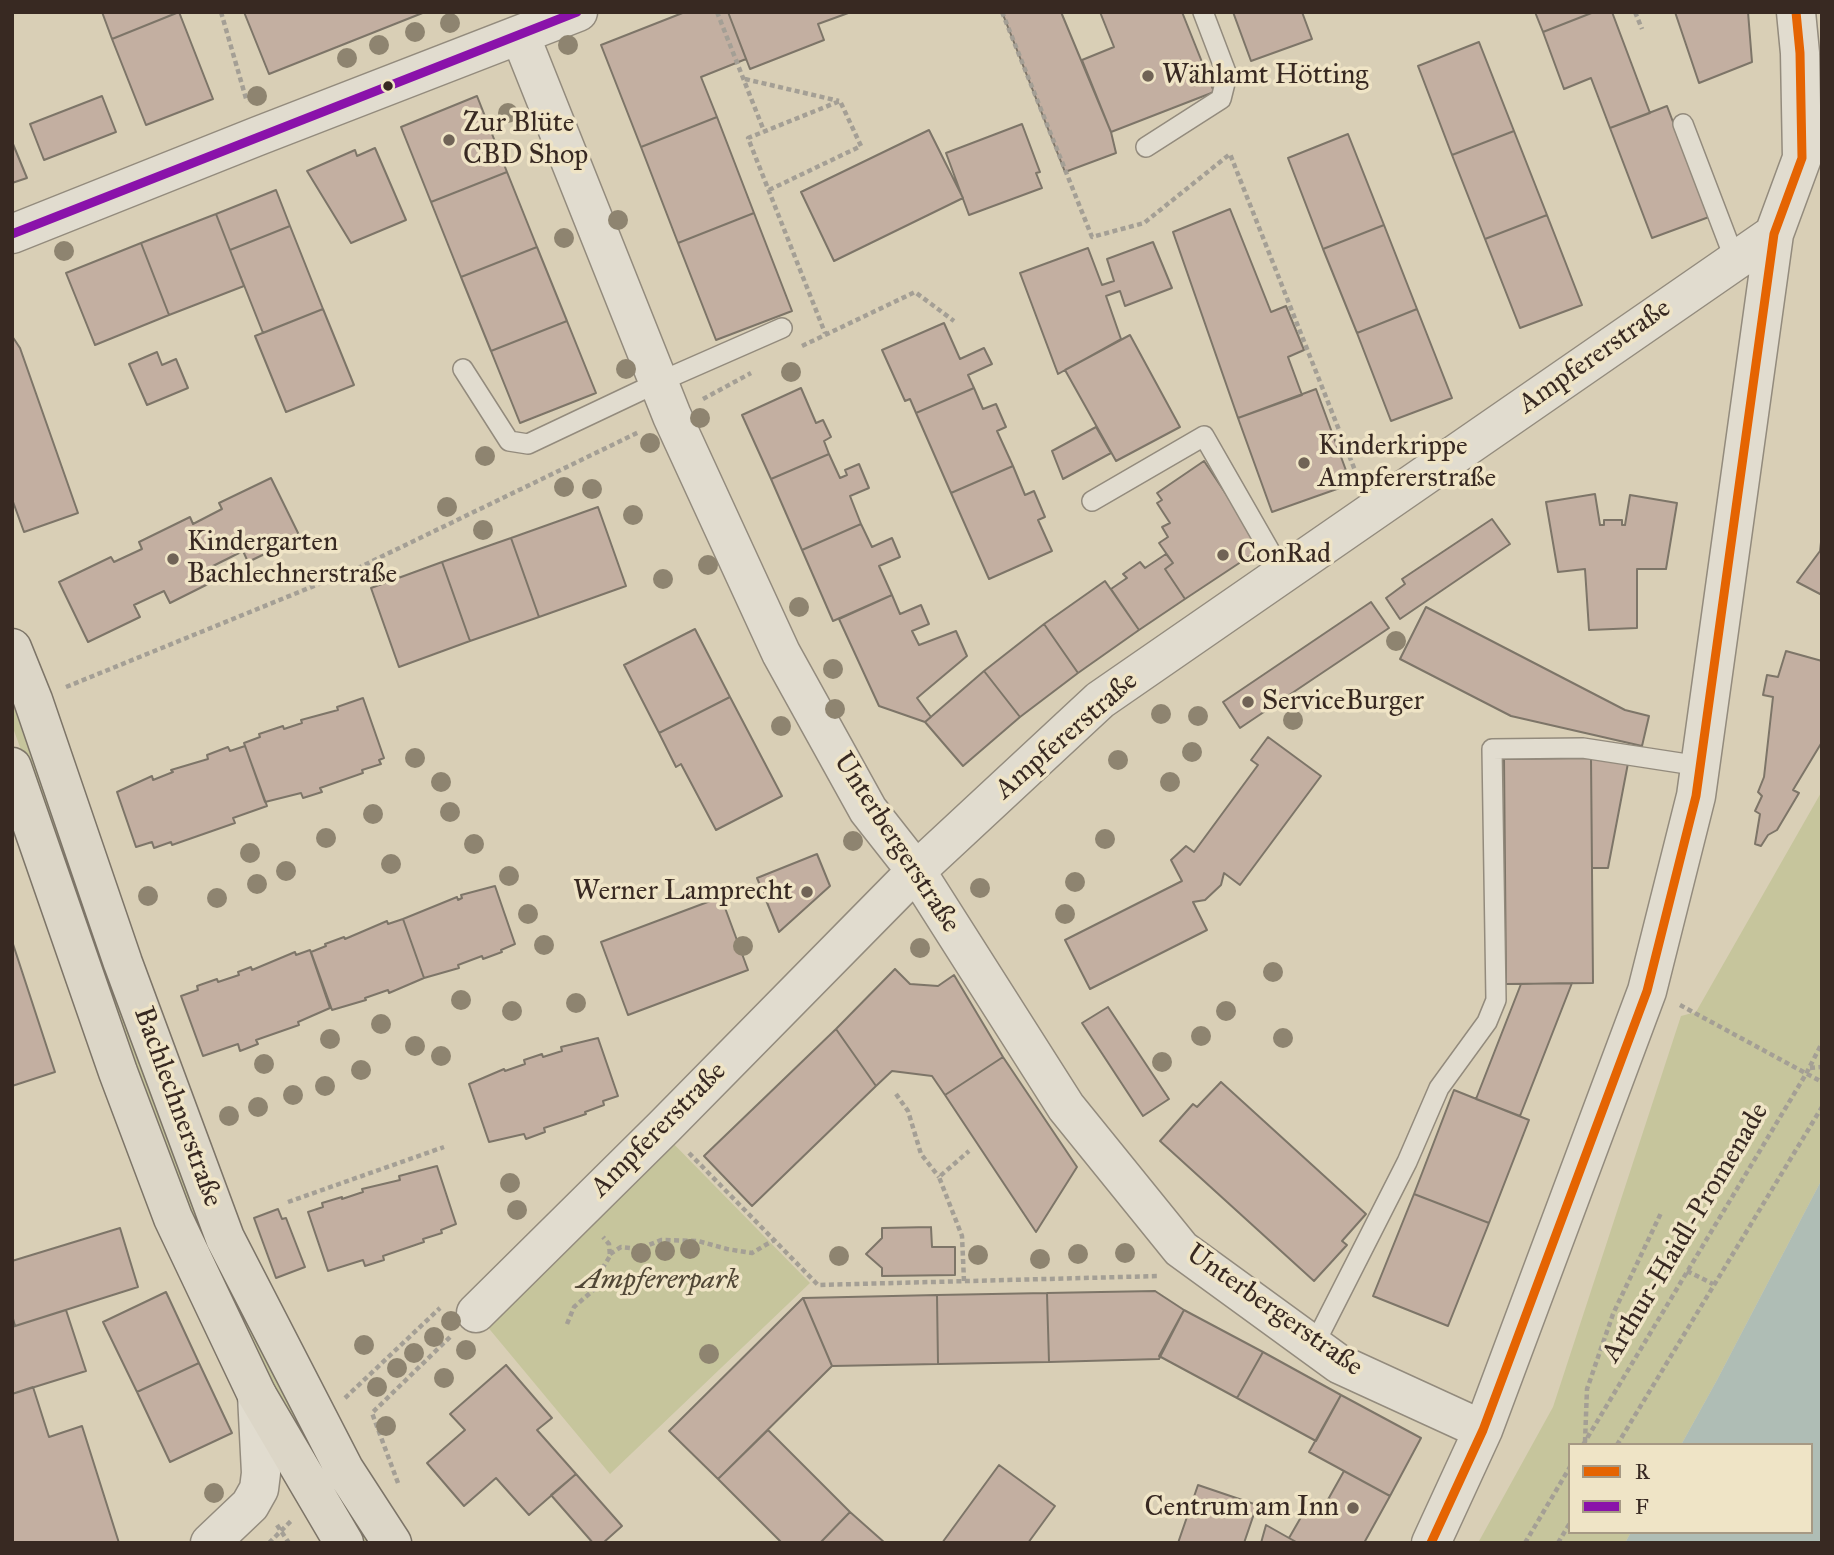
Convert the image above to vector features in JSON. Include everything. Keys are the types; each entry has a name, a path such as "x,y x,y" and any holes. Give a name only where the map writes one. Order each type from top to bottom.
{"main road":[{"name":"Bachlechnerstraße","path":"12,648 33,700 123,963 225,1238 344,1469 392,1543"},
{"name":"Bachlechnerstraße","path":"12,767 118,1072 173,1218 257,1395 344,1543"}],"street":[{"path":"12,234 578,12"},
{"path":"1431,1543 1483,1430 1647,991 1696,796 1774,234 1802,158 1811,48 1796,12"},
{"name":"Unterbergerstraße","path":"520,35 666,399 780,653 868,810 916,871 1066,1107 1181,1249 1190,1256 1339,1364 1483,1430"},
{"name":"Ampfererstraße","path":"476,1312 664,1127 916,871 1100,700 1774,234"},
{"path":"210,1543 250,1504 259,1489 261,1473 257,1395"}],"lane":[{"path":"1146,147 1221,99 1227,75 1203,12"},
{"path":"1683,124 1735,260"},
{"path":"463,369 509,441 528,444 666,399 782,328"},
{"path":"1093,501 1204,436 1283,574"},
{"path":"1314,1345 1407,1162 1439,1088 1487,1022 1496,1000 1492,749 1583,748 1700,766"}],"path":[{"path":"221,12 248,106"},
{"path":"717,12 764,131"},
{"path":"1002,12 1093,237 1144,222 1230,154 1359,480 1378,507"},
{"path":"1635,12 1642,29"},
{"path":"744,78 840,101"},
{"path":"840,101 748,138 825,333 915,292 954,321"},
{"path":"769,190 861,146 840,101"},
{"path":"33,700 358,568 666,399"},
{"path":"1647,991 1696,1013 1808,1071 1822,1082"},
{"name":"Arthur-Haidl-Promenade","path":"1585,1443 1808,1071 1822,1042"},
{"path":"1808,1071 1822,1067"},
{"path":"896,1094 908,1111 920,1154 939,1177 962,1236 964,1281"},
{"path":"1618,1443 1822,1107"},
{"path":"664,1127 818,1285 1167,1276 1190,1256"},
{"path":"288,1202 444,1147"},
{"path":"939,1177 969,1151"},
{"path":"567,1324 574,1307 597,1287 610,1254 609,1244 578,1211"},
{"path":"1584,1443 1587,1389 1613,1314 1661,1213"},
{"path":"610,1254 621,1247 639,1249 661,1240 698,1241 752,1252 774,1240"},
{"path":"1687,1270 1713,1284"},
{"path":"319,1422 444,1304 462,1303 476,1312 372,1413 399,1484"},
{"path":"1525,1543 1568,1470"},
{"path":"271,1518 289,1543"},
{"path":"1558,1543 1568,1526"}],"green space":[{"path":"12,702 80,896 255,1339 299,1424 372,1543 363,1543 293,1427 201,1237 128,1046 12,725"},
{"path":"1822,791 1822,1179 1682,1443 1568,1443 1568,1534 1630,1534 1625,1543 1478,1543 1553,1407 1681,1016 1696,1012"},
{"name":"Ampfererpark","path":"660,1130 810,1283 610,1474 476,1313"}],"shaded area":[{"path":"1822,1179 1822,1543 1625,1543 1630,1534 1813,1534 1813,1443 1682,1443"}],"building":[{"path":"102,12 179,12 112,39"},
{"path":"179,12 213,99 146,125 112,39"},
{"path":"244,12 425,12 269,74"},
{"path":"685,12 728,12 746,59 701,77 717,117 641,147 601,45"},
{"path":"728,12 851,12 818,24 824,40 750,69"},
{"path":"1002,12 1061,12 1111,132 1116,153 1065,172"},
{"name":"Wählamt Hötting","path":"1100,12 1182,12 1214,92 1111,132 1082,60 1114,47"},
{"path":"1233,12 1302,12 1312,39 1251,61"},
{"path":"1535,12 1594,12 1543,32"},
{"path":"1594,12 1612,12 1650,113 1610,128 1591,78 1564,89 1543,32"},
{"path":"1675,12 1748,12 1752,62 1699,83"},
{"path":"1479,42 1514,131 1452,155 1418,66"},
{"path":"102,96 116,132 44,160 30,124"},
{"path":"477,96 507,172 431,202 401,127"},
{"path":"1667,106 1709,217 1652,238 1610,128"},
{"path":"717,117 754,213 678,243 641,147"},
{"path":"1022,124 1040,172 1036,173 1042,188 969,215 946,153"},
{"path":"929,130 963,198 834,261 801,192"},
{"path":"1514,131 1547,215 1485,239 1452,155"},
{"path":"1348,134 1384,225 1323,249 1288,158"},
{"path":"12,145 27,178 12,183"},
{"path":"375,148 406,220 351,243 307,171 355,150 357,156"},
{"path":"507,172 537,247 461,277 431,202"},
{"path":"276,190 290,226 230,250 216,214"},
{"path":"1230,209 1271,312 1286,306 1304,350 1288,357 1302,395 1238,418 1173,232"},
{"path":"754,213 792,311 716,340 678,243"},
{"path":"216,214 244,286 169,315 141,243"},
{"path":"1547,215 1582,305 1520,328 1485,239"},
{"path":"1384,225 1417,309 1357,333 1323,249"},
{"path":"290,226 323,309 263,333 230,250"},
{"path":"1153,242 1172,288 1125,306 1120,291 1106,296 1121,339 1058,374 1020,273 1088,248 1102,285 1114,281 1107,259"},
{"path":"141,243 169,315 95,345 66,273"},
{"path":"537,247 567,321 491,351 461,277"},
{"path":"323,309 354,385 286,412 255,336"},
{"path":"1417,309 1452,398 1391,421 1357,333"},
{"path":"567,321 596,393 520,423 491,351"},
{"path":"944,323 960,359 984,348 992,364 968,375 974,388 916,413 910,399 905,401 882,350"},
{"path":"1130,335 1180,427 1116,461 1065,370"},
{"path":"12,336 20,348 78,513 24,532 12,499"},
{"path":"157,352 162,365 176,359 188,388 147,405 129,364"},
{"path":"801,388 816,423 823,420 831,437 824,441 829,454 771,479 742,415"},
{"path":"974,388 983,409 996,404 1006,427 997,431 1013,466 951,493 916,413"},
{"path":"1316,389 1351,484 1272,512 1238,418"},
{"path":"1096,427 1111,453 1063,479 1052,451"},
{"path":"829,454 840,478 847,475 845,470 859,464 869,488 850,496 861,524 802,550 771,479"},
{"path":"1204,461 1262,548 1185,599 1165,569 1173,563 1159,543 1168,537 1162,527 1170,523 1157,503 1162,500 1157,493"},
{"path":"1013,466 1025,495 1034,491 1045,517 1038,520 1052,551 989,579 951,493"},
{"name":"Kindergarten Bachlechnerstraße","path":"271,478 300,537 248,562 243,551 213,566 220,578 170,603 164,591 134,605 140,617 88,642 59,582 111,557 114,562 142,549 139,542 190,517 193,524 222,509 219,503"},
{"path":"1595,494 1600,525 1604,525 1604,520 1622,520 1622,525 1625,525 1630,495 1677,503 1666,569 1637,569 1637,628 1589,630 1585,569 1558,572 1546,502"},
{"path":"598,507 626,586 539,617 511,538"},
{"path":"1492,519 1510,544 1400,619 1386,598 1405,584 1402,579"},
{"path":"861,524 872,547 892,538 900,557 879,566 892,595 833,621 802,550"},
{"path":"1822,533 1822,595 1797,582 1820,551"},
{"path":"511,538 539,617 470,641 442,562"},
{"path":"1166,554 1173,563 1165,569 1185,599 1139,630 1111,589 1127,578 1123,574 1140,562 1145,568"},
{"path":"442,562 470,641 399,667 371,588"},
{"path":"1105,581 1139,630 1078,673 1044,624"},
{"path":"892,595 900,614 921,605 929,624 912,631 919,645 956,631 967,656 917,698 931,717 925,722 879,706 839,619"},
{"path":"1371,602 1389,628 1240,728 1223,702"},
{"path":"1426,607 1625,710 1649,716 1642,746 1511,716 1400,659"},
{"path":"1044,624 1078,673 1020,717 984,671"},
{"path":"695,629 730,697 659,733 624,665"},
{"path":"1786,651 1822,661 1822,742 1793,790 1799,793 1777,830 1768,835 1761,846 1755,844 1760,814 1755,811 1762,796 1758,792 1764,777 1773,697 1763,695 1767,675 1778,677"},
{"path":"984,671 1020,717 963,766 925,722"},
{"path":"730,697 782,796 716,830 681,764 676,767 659,733"},
{"path":"363,698 384,758 379,760 381,764 320,788 322,792 303,798 301,793 265,802 244,743 260,737 259,734 302,723 301,720 338,710 337,707"},
{"path":"1268,737 1321,776 1240,885 1224,873 1221,885 1205,900 1193,902 1207,930 1090,989 1065,940 1182,881 1171,860 1186,846 1194,852 1258,765 1251,760"},
{"path":"245,746 267,806 233,818 235,823 172,845 171,842 154,848 152,842 136,847 117,792 152,776 153,780 173,772 171,770 208,759 207,755 228,747 230,751"},
{"path":"1591,758 1593,983 1506,984 1504,759"},
{"path":"1591,758 1629,758 1608,868 1592,868"},
{"path":"817,854 830,886 779,932 757,878"},
{"path":"495,886 515,944 501,950 502,952 483,959 482,956 458,965 459,968 424,978 403,919 457,897 458,900 462,898 461,895"},
{"path":"721,897 748,970 628,1015 601,942"},
{"path":"403,919 424,978 389,993 388,990 332,1010 311,952 326,946 325,944 344,937 345,939 387,921 388,924"},
{"path":"12,941 55,1072 12,1086"},
{"path":"310,950 330,1008 298,1022 299,1025 256,1040 258,1044 240,1051 238,1044 203,1056 181,996 198,990 197,986 239,975 238,972 251,967 252,970 295,952 296,955"},
{"path":"895,969 910,984 938,986 954,975 1003,1057 945,1095 932,1076 892,1071 876,1086 836,1029"},
{"path":"1572,983 1520,1116 1476,1099 1521,984"},
{"path":"1108,1007 1169,1099 1143,1116 1082,1023"},
{"path":"836,1029 876,1086 752,1206 704,1156"},
{"path":"598,1038 618,1096 603,1101 604,1105 585,1112 586,1114 544,1128 545,1132 526,1139 524,1134 489,1142 469,1084 504,1069 505,1071 525,1064 524,1060 542,1054 543,1057 562,1051 561,1047"},
{"path":"1003,1057 1077,1167 1036,1232 945,1095"},
{"path":"1221,1082 1366,1214 1342,1241 1347,1245 1314,1281 1160,1141 1193,1104 1197,1107"},
{"path":"1454,1090 1529,1120 1489,1223 1414,1194"},
{"path":"437,1166 456,1224 441,1230 442,1233 423,1239 424,1242 383,1256 384,1260 365,1266 363,1260 328,1271 308,1212 323,1207 322,1203 342,1199 363,1192 362,1189 400,1180 399,1176"},
{"path":"1414,1194 1489,1223 1448,1326 1373,1296"},
{"path":"278,1209 282,1219 286,1218 305,1267 276,1278 254,1218"},
{"path":"931,1227 932,1247 955,1247 955,1275 882,1276 882,1268 866,1254 882,1238 882,1228"},
{"path":"120,1228 138,1287 15,1326 12,1315 12,1261"},
{"path":"1155,1291 1184,1310 1159,1359 1049,1362 1047,1293"},
{"path":"166,1292 199,1363 137,1392 103,1322"},
{"path":"1047,1293 1049,1362 938,1364 937,1295"},
{"path":"937,1295 938,1364 832,1366 803,1298"},
{"path":"803,1298 832,1366 718,1479 669,1431"},
{"path":"66,1310 86,1371 12,1394 12,1327"},
{"path":"1184,1310 1263,1352 1237,1398 1159,1356"},
{"path":"1263,1352 1341,1395 1316,1441 1237,1398"},
{"path":"199,1363 232,1433 170,1462 137,1392"},
{"path":"506,1365 552,1418 537,1430 576,1474 529,1515 496,1478 464,1506 427,1463 465,1430 450,1414"},
{"path":"33,1387 49,1437 82,1426 119,1543 12,1543 12,1394"},
{"path":"1341,1395 1421,1438 1390,1496 1309,1452"},
{"path":"768,1430 850,1512 820,1543 782,1543 718,1479"},
{"path":"999,1465 1055,1506 1028,1543 942,1543"},
{"name":"Centrum am Inn","path":"1344,1471 1390,1496 1364,1543 1298,1543 1289,1538 1308,1505 1321,1512"},
{"path":"576,1474 622,1526 603,1543 593,1543 551,1495"},
{"path":"1198,1485 1257,1505 1244,1543 1178,1543"},
{"path":"850,1512 885,1543 820,1543"},
{"path":"1266,1525 1289,1538 1298,1543 1261,1543"}],"transit line":[{"name":"F","path":"12,234 577,12"},
{"name":"R","path":"1431,1543 1483,1430 1647,991 1696,796 1774,234 1802,158 1800,53 1796,12"}],"place":[{"name":"Wählamt Hötting","path":"1148,76"},
{"name":"Zur Blüte CBD Shop","path":"449,140"},
{"name":"Kinderkrippe Ampfererstraße","path":"1304,463"},
{"name":"ConRad","path":"1223,555"},
{"name":"Kindergarten Bachlechnerstraße","path":"173,559"},
{"name":"ServiceBurger","path":"1248,702"},
{"name":"Werner Lamprecht","path":"807,892"},
{"name":"Centrum am Inn","path":"1353,1508"}]}
